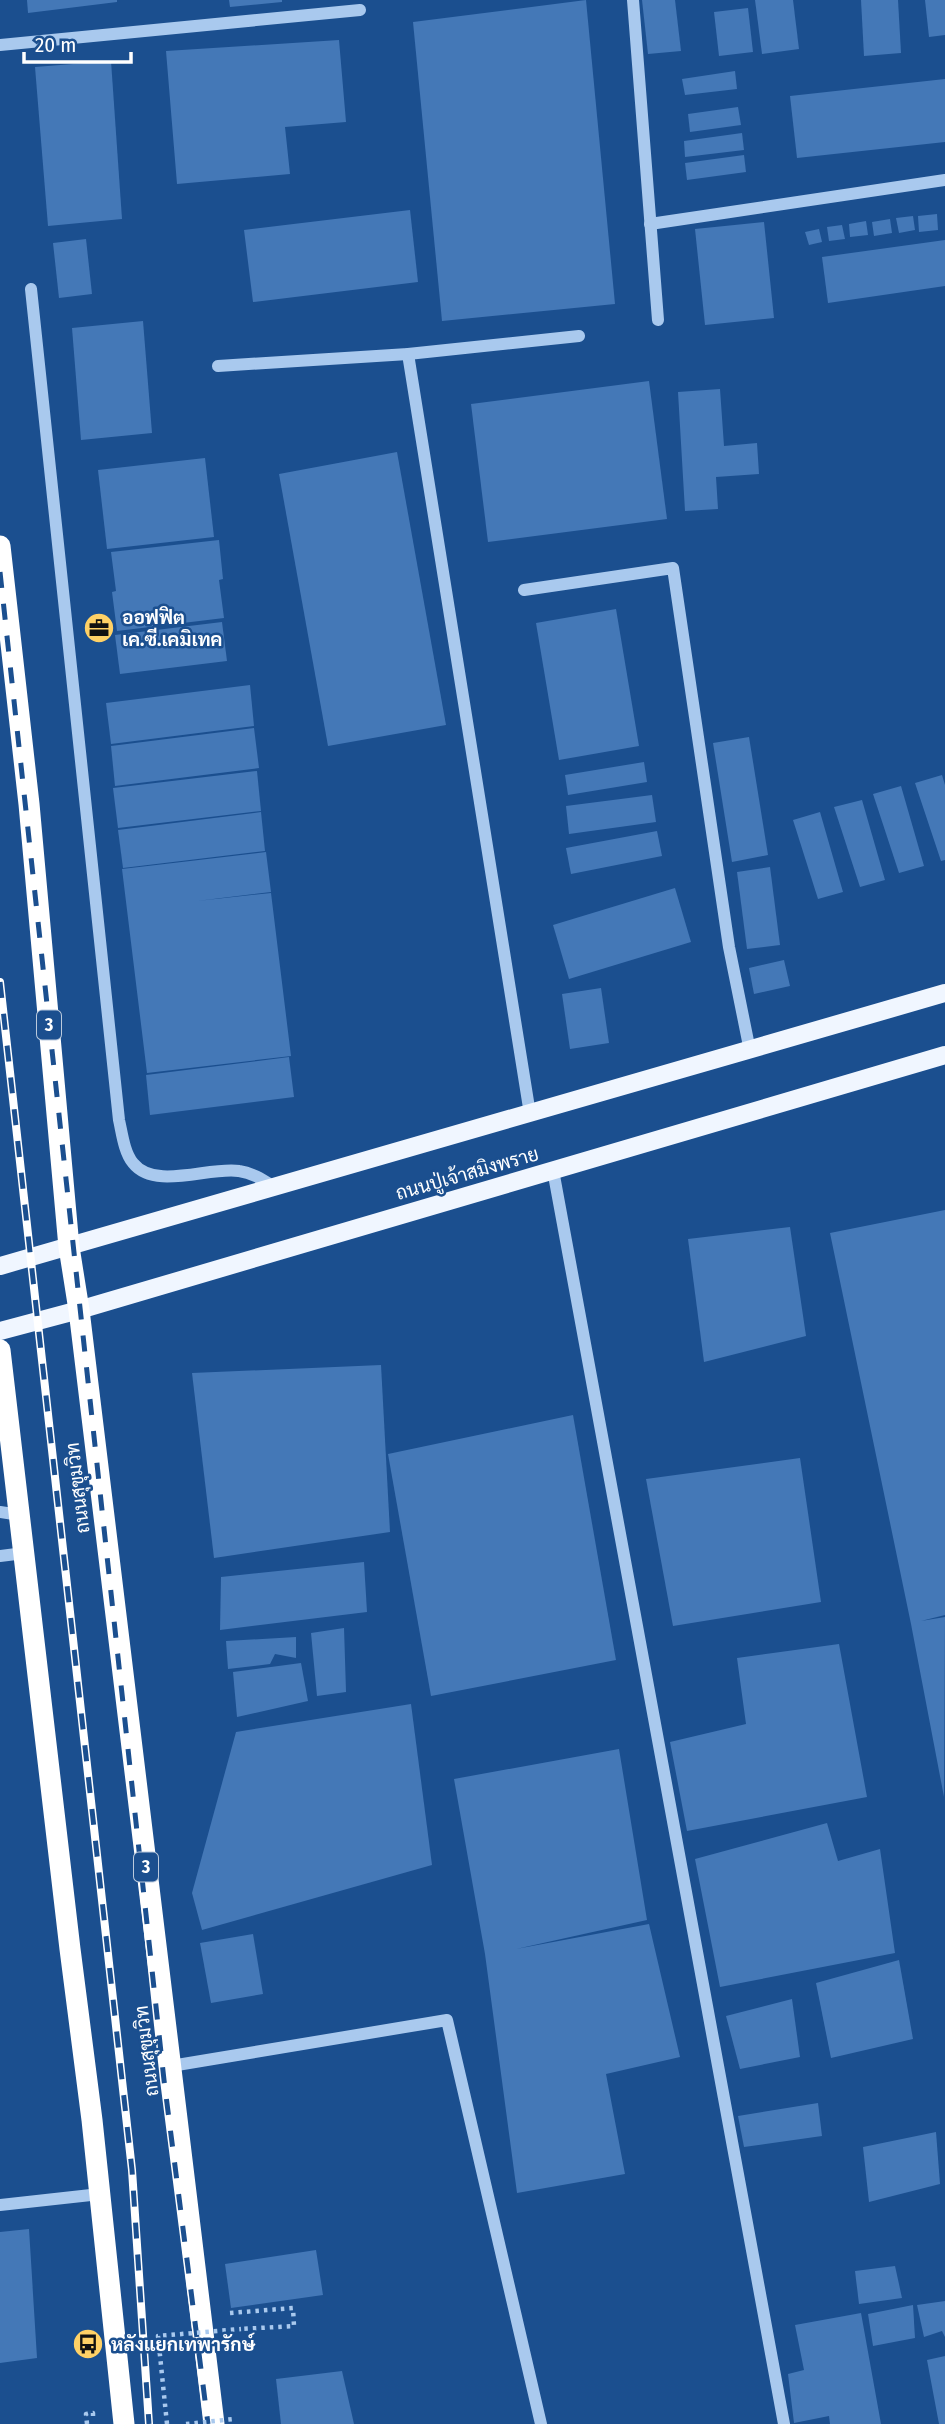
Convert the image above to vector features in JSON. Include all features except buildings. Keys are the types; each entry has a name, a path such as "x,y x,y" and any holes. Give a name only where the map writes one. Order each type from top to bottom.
{"highway":[{"name":"ถนนสุขุมวิท","path":"0,546 30,818 68,1247 79,1310 171,2066 224,2421"},
{"path":"0,1350 10,1513 24,1553 100,2194 124,2424"}],"main road":[{"name":"ถนนปู่เจ้าสมิงพราย","path":"0,1266 945,993"},
{"name":"ถนนปู่เจ้าสมิงพราย","path":"0,1331 945,1055"}],"street":[{"path":"633,0 658,320"},
{"path":"0,45 360,10"},
{"path":"650,224 945,180"},
{"path":"31,289 119,1120 126,1147 133,1163 149,1174 182,1176 237,1170 256,1175 274,1187"},
{"path":"218,366 408,354 579,336"},
{"path":"408,354 530,1114"},
{"path":"524,590 673,568 729,947 750,1051"},
{"path":"553,1170 784,2424"},
{"path":"0,1556 24,1553"},
{"path":"171,2066 447,2020 541,2424"},
{"path":"0,2205 100,2194"}],"path":[{"path":"167,2424 158,2336 294,2326 293,2308 239,2312"},
{"path":"87,2424 86,2414 93,2413"},
{"path":"186,2424 224,2421"}],"railway":[{"path":"0,572 164,2080 208,2424"},
{"path":"0,982 132,2170 149,2424"}],"place":[{"name":"ออฟฟิต เค.ซี.เคมิเทค","path":"99,628"},
{"name":"หลังแยกเทพารักษ์","path":"88,2344"}]}
